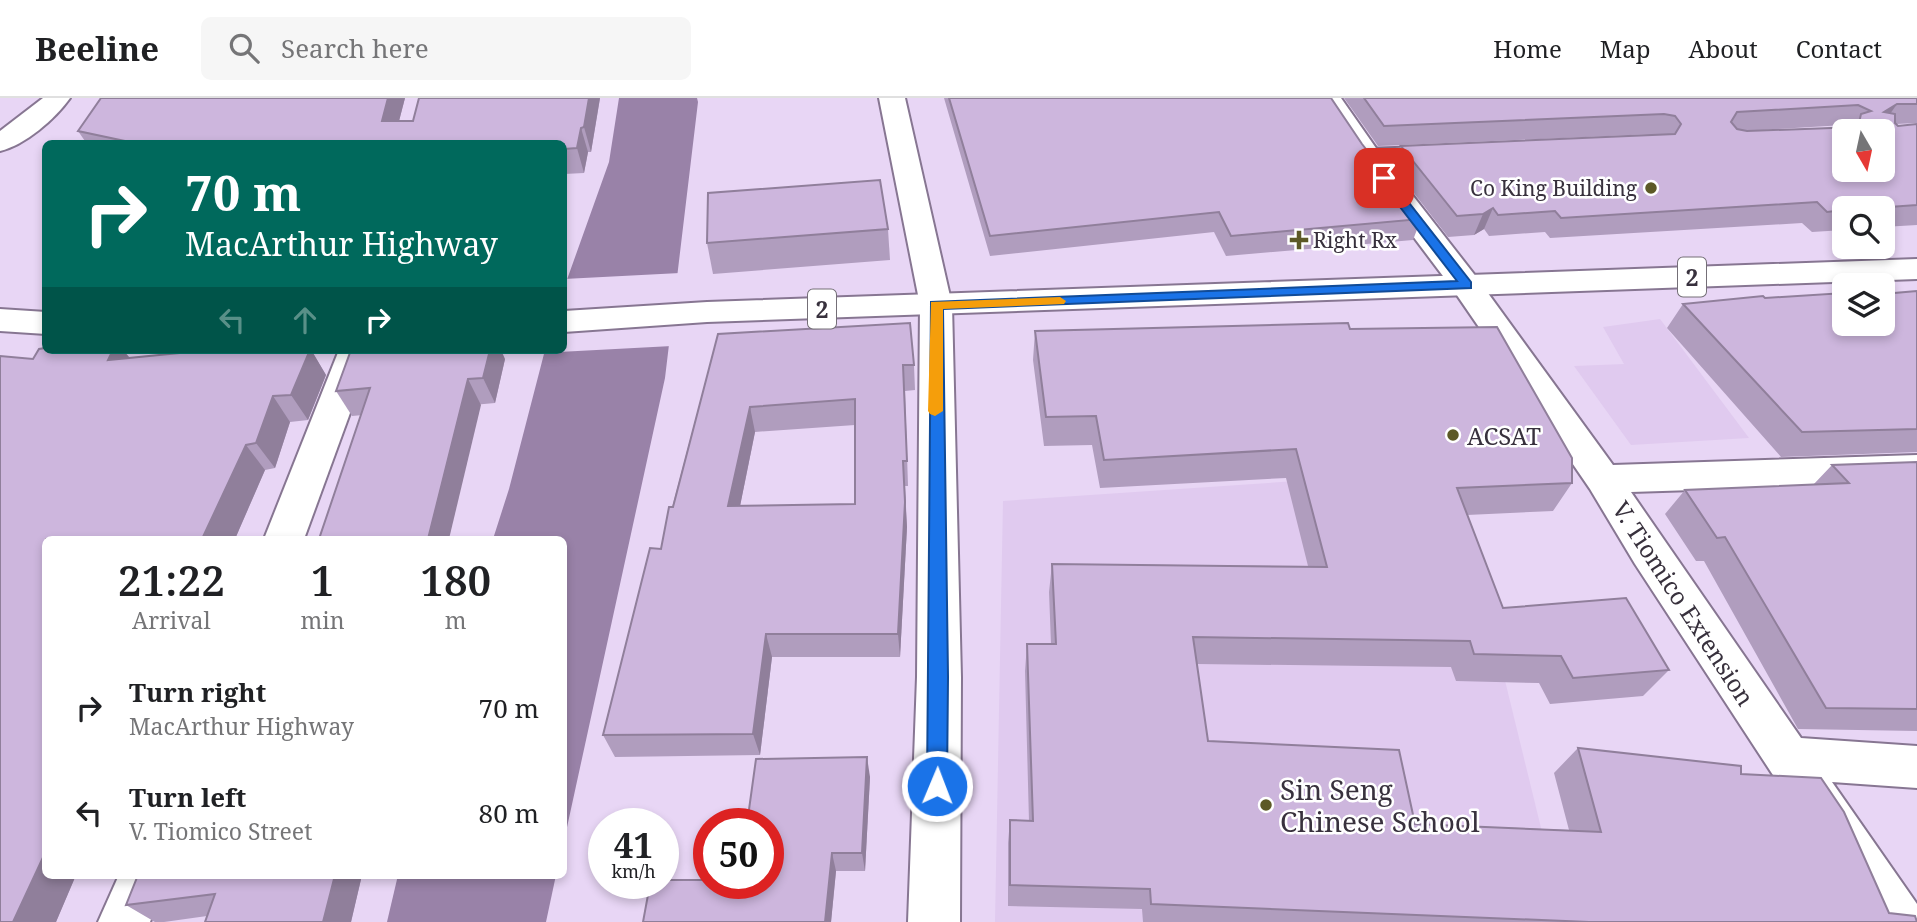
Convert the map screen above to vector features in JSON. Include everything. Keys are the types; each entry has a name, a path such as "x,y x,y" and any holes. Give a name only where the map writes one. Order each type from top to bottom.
{"main road":[{"path":"4,134 57,98"},
{"path":"892,98 936,305 939,677 934,922"},
{"name":"V. Tiomico Extension","path":"1328,98 1367,157 1466,285 1603,479 1649,553 1899,922"},
{"path":"1367,157 1479,152"},
{"name":"2","path":"567,322 707,312 1917,269"},
{"path":"0,320 42,323"},
{"path":"285,536 354,354"},
{"path":"1603,479 1917,469"},
{"path":"1786,758 1917,767"},
{"path":"124,922 143,879"}],"shaded area":[{"path":"619,98 697,98 665,378 567,827 567,536 494,536 544,354 567,354 567,280 609,162"},
{"path":"1660,319 1749,438 1631,445 1574,366 1624,364 1603,327"},
{"name":"Sin Seng Chinese School","path":"1385,475 1477,566 1564,922 995,922 1003,501"},
{"path":"397,879 555,879 546,922 387,922"}],"pier":[{"path":"680,273 672,346 567,352 567,279"}],"building":[{"path":"101,98 388,98 382,121 413,121 419,98 589,98 577,148 567,149 567,140 120,140 78,131"},
{"path":"949,98 1331,98 1362,144 1421,219 1231,236 1219,212 990,236"},
{"path":"1364,98 1917,98 1917,104 1897,104 1884,112 1895,114 1895,119 1860,119 1861,114 1871,111 1858,105 1737,112 1731,122 1737,129 1747,131 1832,128 1832,182 1895,182 1895,123 1898,126 1917,124 1917,205 1895,207 1895,196 1832,196 1832,211 1827,212 1817,202 1561,218 1555,211 1498,215 1493,208 1483,214 1457,216 1401,146 1675,134 1681,124 1675,116 1664,114 1384,126"},
{"path":"880,180 888,229 707,243 708,193"},
{"path":"1917,291 1917,429 1802,432 1683,304 1763,296 1832,294 1832,336 1895,336 1895,293"},
{"path":"910,323 914,365 903,365 907,461 903,461 905,502 898,634 766,634 753,734 603,735 650,548 661,549 669,507 673,507 718,334","holes":["855,399 855,504 728,506 750,407"]},
{"path":"1348,323 1350,329 1497,327 1572,458 1572,483 1457,488 1503,608 1626,598 1669,670 1573,678 1561,656 1474,654 1470,641 1193,637 1208,741 1399,750 1415,824 1601,832 1578,748 1741,766 1741,774 1821,778 1844,812 1889,913 1915,916 1917,922 1589,922 1151,904 1150,889 1010,885 1010,820 1033,821 1027,644 1056,644 1052,564 1327,567 1296,449 1104,460 1096,416 1046,417 1035,331"},
{"path":"42,349 42,354 111,354 108,360 169,354 308,354 291,395 273,396 256,443 246,445 203,536 42,536 42,860 13,922 0,922 0,356 33,359"},
{"path":"350,354 489,354 483,378 468,379 429,536 320,536 370,388 336,391"},
{"path":"1917,462 1917,709 1826,708 1725,537 1717,538 1685,490 1849,483 1832,465"},
{"path":"867,757 862,853 832,853 825,922 643,922 647,899 679,899 679,880 693,880 693,899 784,899 784,808 749,808 756,759"},
{"path":"136,879 334,879 323,922 205,922 215,894 126,905"}],"slow traffic":[{"path":"935,411 936,305 1060,301"}],"place":[{"name":"Co King Building","path":"1651,188"},
{"name":"Right Rx","path":"1299,240"},
{"name":"ACSAT","path":"1453,435"},
{"name":"Sin Seng Chinese School","path":"1266,805"}],"route":[{"path":"937,786 939,677 934,357 936,305 1466,285 1384,178"}]}
